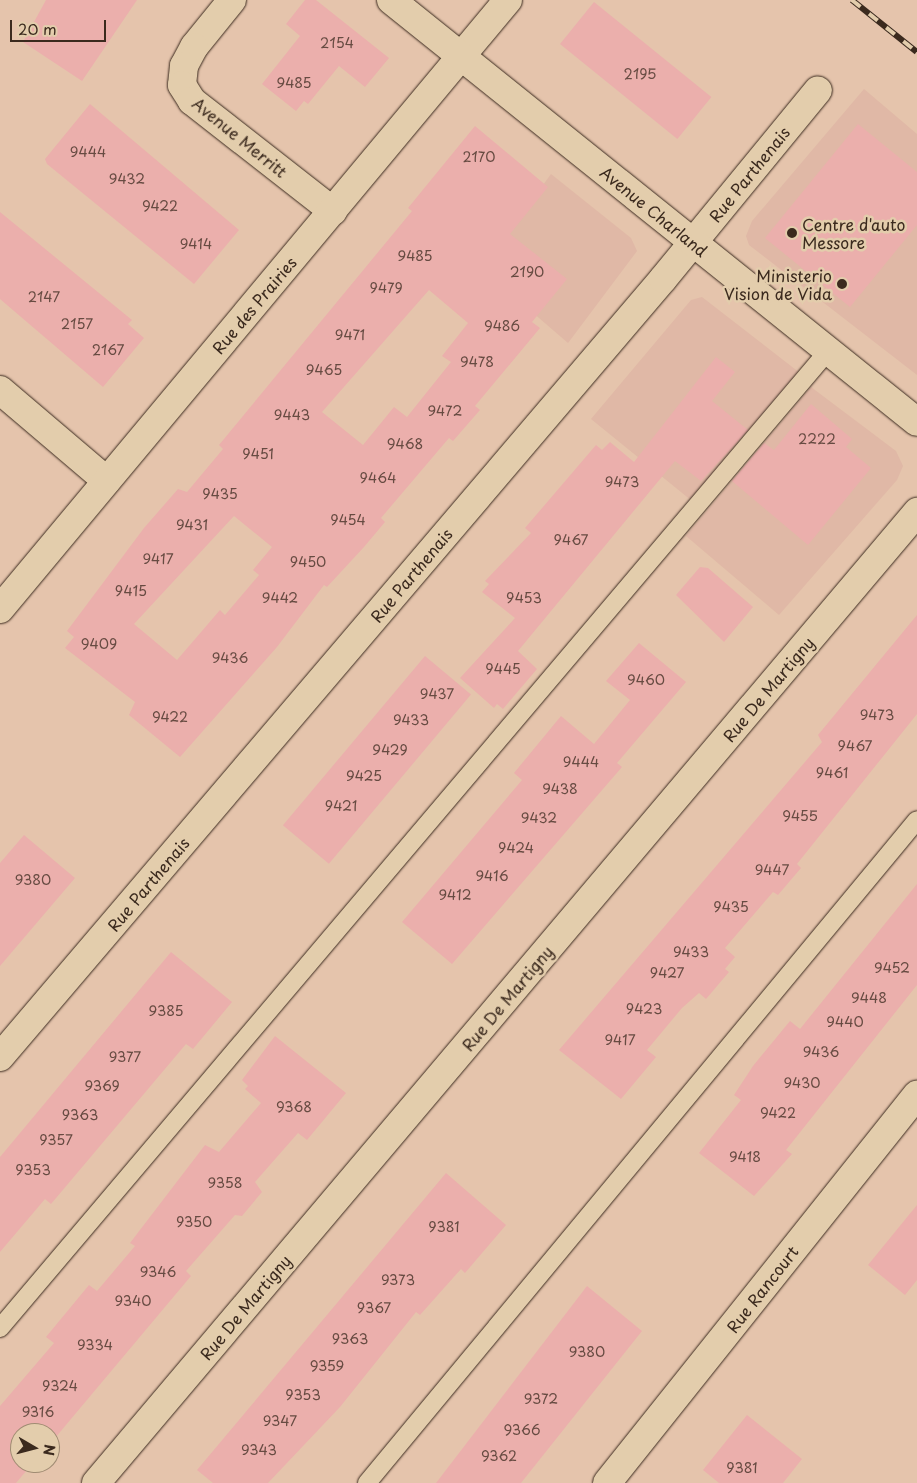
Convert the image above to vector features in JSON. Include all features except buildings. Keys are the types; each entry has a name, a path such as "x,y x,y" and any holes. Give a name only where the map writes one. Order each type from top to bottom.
{"street":[{"name":"Avenue Merritt","path":"232,0 194,46 184,66 182,85 192,101 333,211"},
{"name":"Avenue Charland","path":"390,0 917,422"},
{"name":"Rue des Prairies","path":"0,609 508,0"},
{"name":"Rue Parthenais","path":"0,1057 693,243 818,90"},
{"path":"0,390 107,481"},
{"name":"Rue De Martigny","path":"96,1483 917,512"},
{"name":"Rue Rancourt","path":"607,1483 917,1094"}],"lane":[{"path":"0,1328 828,351"},
{"path":"367,1483 917,820"}],"shaded area":[{"path":"864,89 917,134 917,375 749,245 746,236 752,221"},
{"path":"551,174 631,238 637,251 568,343 482,269"},
{"path":"702,297 800,373 692,501 591,419 691,300"},
{"path":"811,387 896,451 903,466 897,480 779,615 686,536"}],"railway":[{"path":"852,0 917,52"}],"place":[{"name":"Centre d'auto Messore","path":"792,233"},
{"name":"Ministerio Vision de Vida","path":"842,284"}]}
